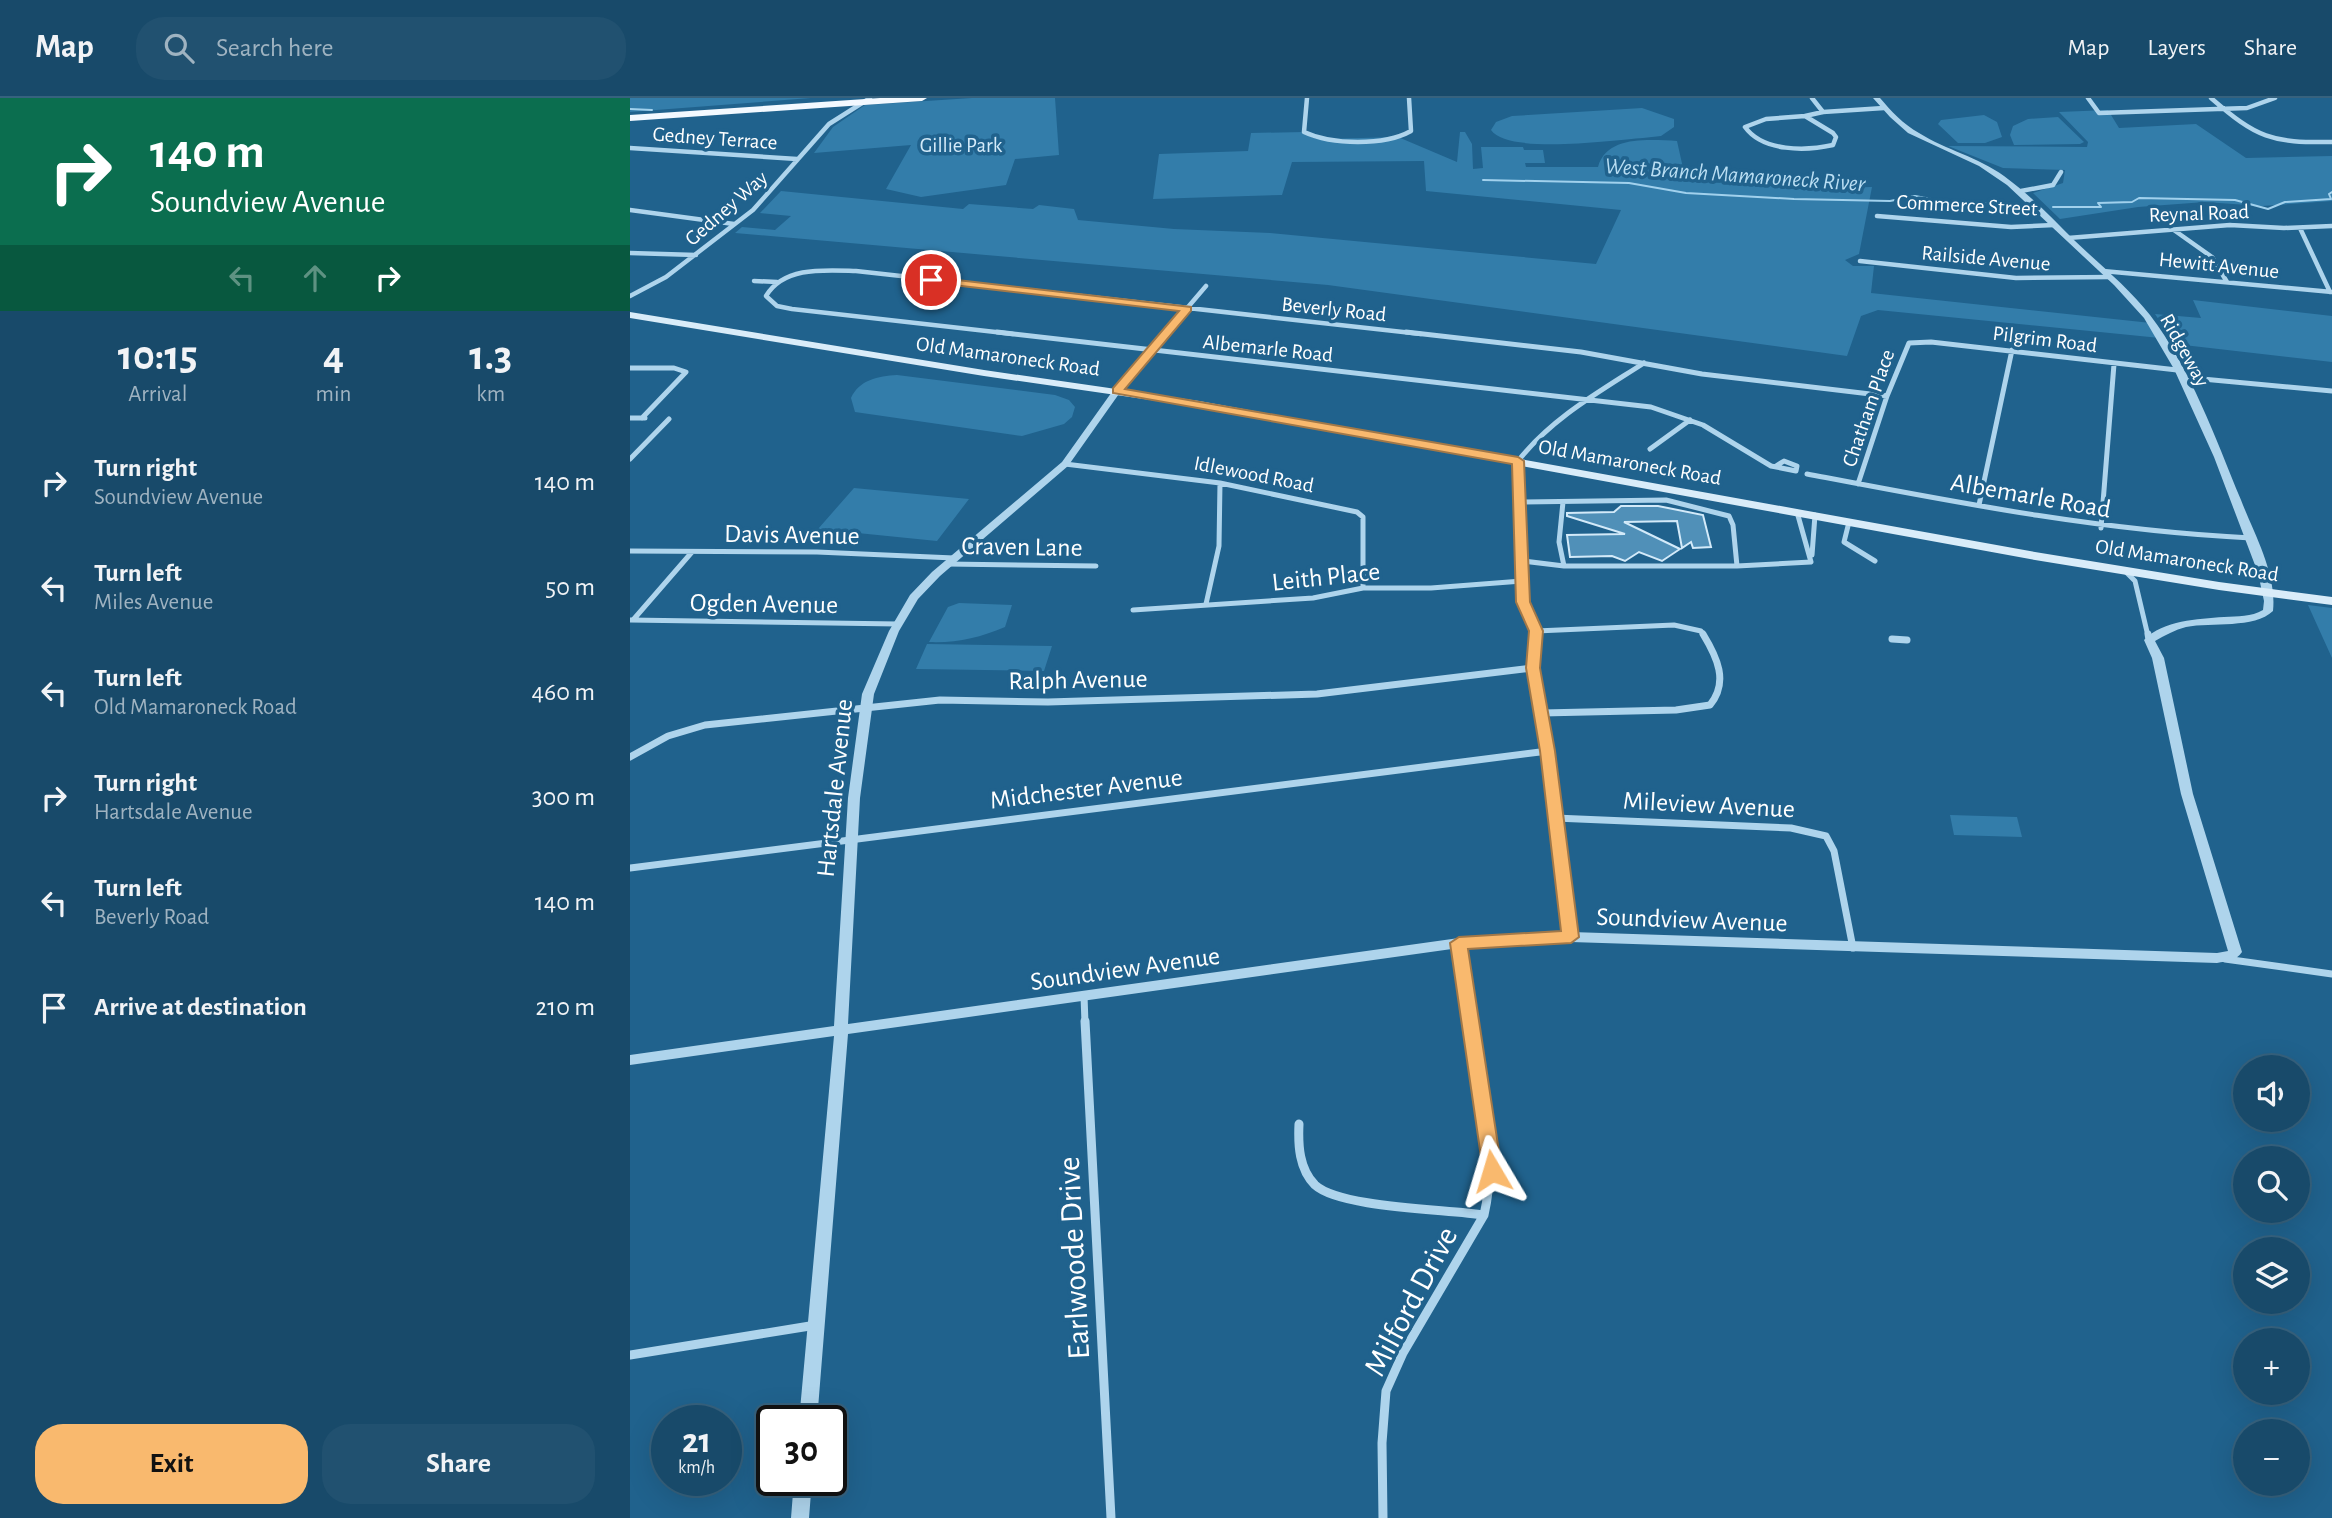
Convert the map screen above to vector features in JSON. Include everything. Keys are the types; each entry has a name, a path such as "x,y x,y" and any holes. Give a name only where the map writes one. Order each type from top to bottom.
{"main road":[{"path":"630,116 922,98"},
{"name":"Old Mamaroneck Road","path":"630,314 984,373 1117,391 2125,571 2332,601"}],"street":[{"path":"1307,98 1304,132 1324,139 1384,139 1407,135 1411,131 1409,98"},
{"path":"1812,98 1823,112"},
{"name":"Ridgeway","path":"1876,98 1922,138 1988,167 2021,191 2143,312 2204,422 2251,538 2269,593"},
{"path":"2088,98 2099,113 2253,107 2276,98"},
{"path":"2211,98 2260,137 2284,142 2332,142"},
{"name":"Gedney Way","path":"630,296 666,277 735,224 776,187 829,124 865,100"},
{"path":"1805,116 1825,125 1833,132 1836,137 1833,145 1818,149 1765,142 1754,139 1745,127 1750,122 1761,119 1884,107"},
{"name":"Gedney Terrace","path":"630,148 797,159"},
{"path":"2021,191 2053,185 2061,172"},
{"path":"630,210 660,211 735,224"},
{"name":"Commerce Street","path":"1877,216 2011,227 2054,225"},
{"name":"Reynal Road","path":"2068,238 2230,225 2300,228 2332,226"},
{"path":"2171,228 2222,267 2227,282"},
{"path":"2300,228 2331,292"},
{"path":"630,253 696,255"},
{"name":"Railside Avenue","path":"1860,261 2060,280 2106,274"},
{"name":"Beverly Road","path":"777,282 816,270 856,271 1581,352 1702,374 1888,396"},
{"name":"Hewitt Avenue","path":"2106,274 2331,292"},
{"path":"754,281 777,282"},
{"name":"Albemarle Road","path":"777,282 768,289 766,296 777,306 792,309 1659,408 1690,420 1776,466"},
{"name":"Hartsdale Avenue","path":"810,1405 841,1032 854,798 868,694 898,624 915,597 951,561 1065,464 1117,391 1206,286"},
{"name":"Pilgrim Road","path":"1909,343 1931,342 2012,350 2179,374 2330,390"},
{"name":"Chatham Place","path":"1858,484 1905,347 1909,343"},
{"path":"1979,505 2012,350"},
{"path":"1571,937 1548,751 1533,668 1536,631 1523,602 1518,461 1529,444 1644,363"},
{"path":"2101,528 2115,364"},
{"path":"630,368 680,369 686,372 643,418 630,418"},
{"path":"2330,390 2332,401"},
{"path":"630,459 668,419"},
{"path":"1650,449 1690,420"},
{"name":"Idlewood Road","path":"1065,464 1220,483 1357,512 1363,516 1363,588"},
{"name":"Albemarle Road","path":"1807,474 2101,528 2178,536 2251,538"},
{"path":"1206,604 1218,545 1220,526 1217,492 1220,483"},
{"path":"1518,502 1666,500 1729,516 1734,525 1737,566"},
{"path":"1563,502 1563,524 1556,539 1564,566"},
{"path":"1797,512 1811,562"},
{"path":"1811,562 1815,515"},
{"path":"1849,522 1844,541 1875,561"},
{"name":"Davis Avenue","path":"630,551 817,552 951,561"},
{"path":"631,621 692,552"},
{"name":"Craven Lane","path":"951,561 1096,566"},
{"path":"1523,561 1564,566 1737,566 1811,562"},
{"path":"2125,571 2135,581 2150,640 2158,658 2187,794 2235,952 2230,956 2217,958"},
{"name":"Leith Place","path":"1133,610 1313,598 1363,588 1431,588 1522,581"},
{"path":"2150,640 2181,624 2264,615 2270,605 2269,593"},
{"name":"Ogden Avenue","path":"631,621 898,624"},
{"path":"1536,631 1660,625 1702,631 1711,644 1718,665 1720,691 1710,705 1684,709 1542,713"},
{"path":"1892,639 1907,640"},
{"name":"Ralph Avenue","path":"630,757 668,736 695,727 940,700 1048,702 1317,694 1533,668"},
{"name":"Midchester Avenue","path":"630,868 1548,751"},
{"name":"Mileview Avenue","path":"1555,818 1791,828 1826,836 1834,851 1853,948"},
{"name":"Soundview Avenue","path":"630,1060 1459,943 1571,937 2217,958"},
{"name":"Milford Drive","path":"1383,1518 1382,1443 1386,1391 1403,1353 1484,1215 1492,1171 1459,943"},
{"path":"2217,958 2332,974"},
{"name":"Earlwoode Drive","path":"1084,996 1111,1518"},
{"path":"1299,1124 1297,1142 1311,1181 1329,1193 1352,1199 1484,1215"},
{"path":"630,1355 817,1325"},
{"path":"800,1518 802,1496"}],"green space":[{"path":"630,98 811,98 630,112"},
{"name":"Gillie Park","path":"972,98 1055,98 1059,155 1015,159 1006,185 921,197 886,189 911,145 814,153 833,127 865,105"},
{"path":"1642,108 1674,119 1674,127 1661,136 1562,144 1518,142 1501,138 1491,130 1496,122 1512,116"},
{"path":"2108,110 2119,128 2196,124 2246,158 2332,156 2332,201 2262,206 2205,202 2138,207 2060,219 2033,193 2063,183 2065,170 2003,168 1948,146 2087,147 2088,142 2059,112"},
{"path":"1984,115 1997,122 2002,137 1985,143 1958,143 1938,124 1941,120"},
{"path":"2058,117 2084,142 2014,145 2010,135 2013,126 2028,119"},
{"path":"1304,132 1313,138 1324,139 1398,137 1457,162 1460,132 1465,132 1472,144 1473,169 1483,168 1481,147 1543,150 1545,163 1525,163 1526,167 1598,167 1610,149 1620,144 1642,140 1677,141 1683,168 1679,170 1689,171 1705,182 1733,181 1795,189 1872,187 1859,254 1845,260 1853,266 1874,266 1871,293 2151,323 2160,338 1878,310 1861,316 1847,356 1328,285 735,233 742,227 775,230 791,216 760,213 781,191 963,209 969,204 1033,209 1039,205 1074,209 1078,220 1174,229 1270,233 1596,264 1621,210 1426,191 1424,161 1292,162 1282,195 1153,199 1159,154 1248,151 1251,133"},
{"path":"2193,300 2332,316 2332,362 2175,344 2155,314 2201,318"},
{"path":"897,375 1055,395 1069,400 1075,407 1072,417 1064,424 1022,436 855,412 851,398 859,387 876,378"},
{"path":"854,488 969,499 937,541 818,529"},
{"path":"959,603 1012,605 1005,627 968,639 929,642 948,607"},
{"path":"2308,605 2332,608 2332,658"},
{"path":"927,644 1052,646 1044,671 916,669"},
{"path":"1950,815 2017,817 2022,837 1954,835"}],"building":[{"path":"1621,506 1658,506 1703,515 1711,547 1693,548 1691,542 1682,548 1677,521 1624,522 1680,549 1662,561 1639,552 1625,561 1612,556 1570,557 1567,535 1625,534 1567,516 1567,513 1614,512"}],"waterway":[{"path":"630,109 652,110"},
{"name":"West Branch Mamaroneck River","path":"1483,180 1629,183 1686,193 1794,199 1890,201 1915,196 1963,205 1987,203 2026,208"},
{"name":"West Branch Mamaroneck River","path":"2053,207 2101,207 2098,203 2132,202 2139,198 2235,200 2268,209 2285,202 2331,199 2329,194 2332,192"}],"route":[{"path":"931,280 1187,309 1117,391 1518,461 1523,602 1536,631 1533,668 1548,751 1571,937 1459,943 1492,1171"}]}
